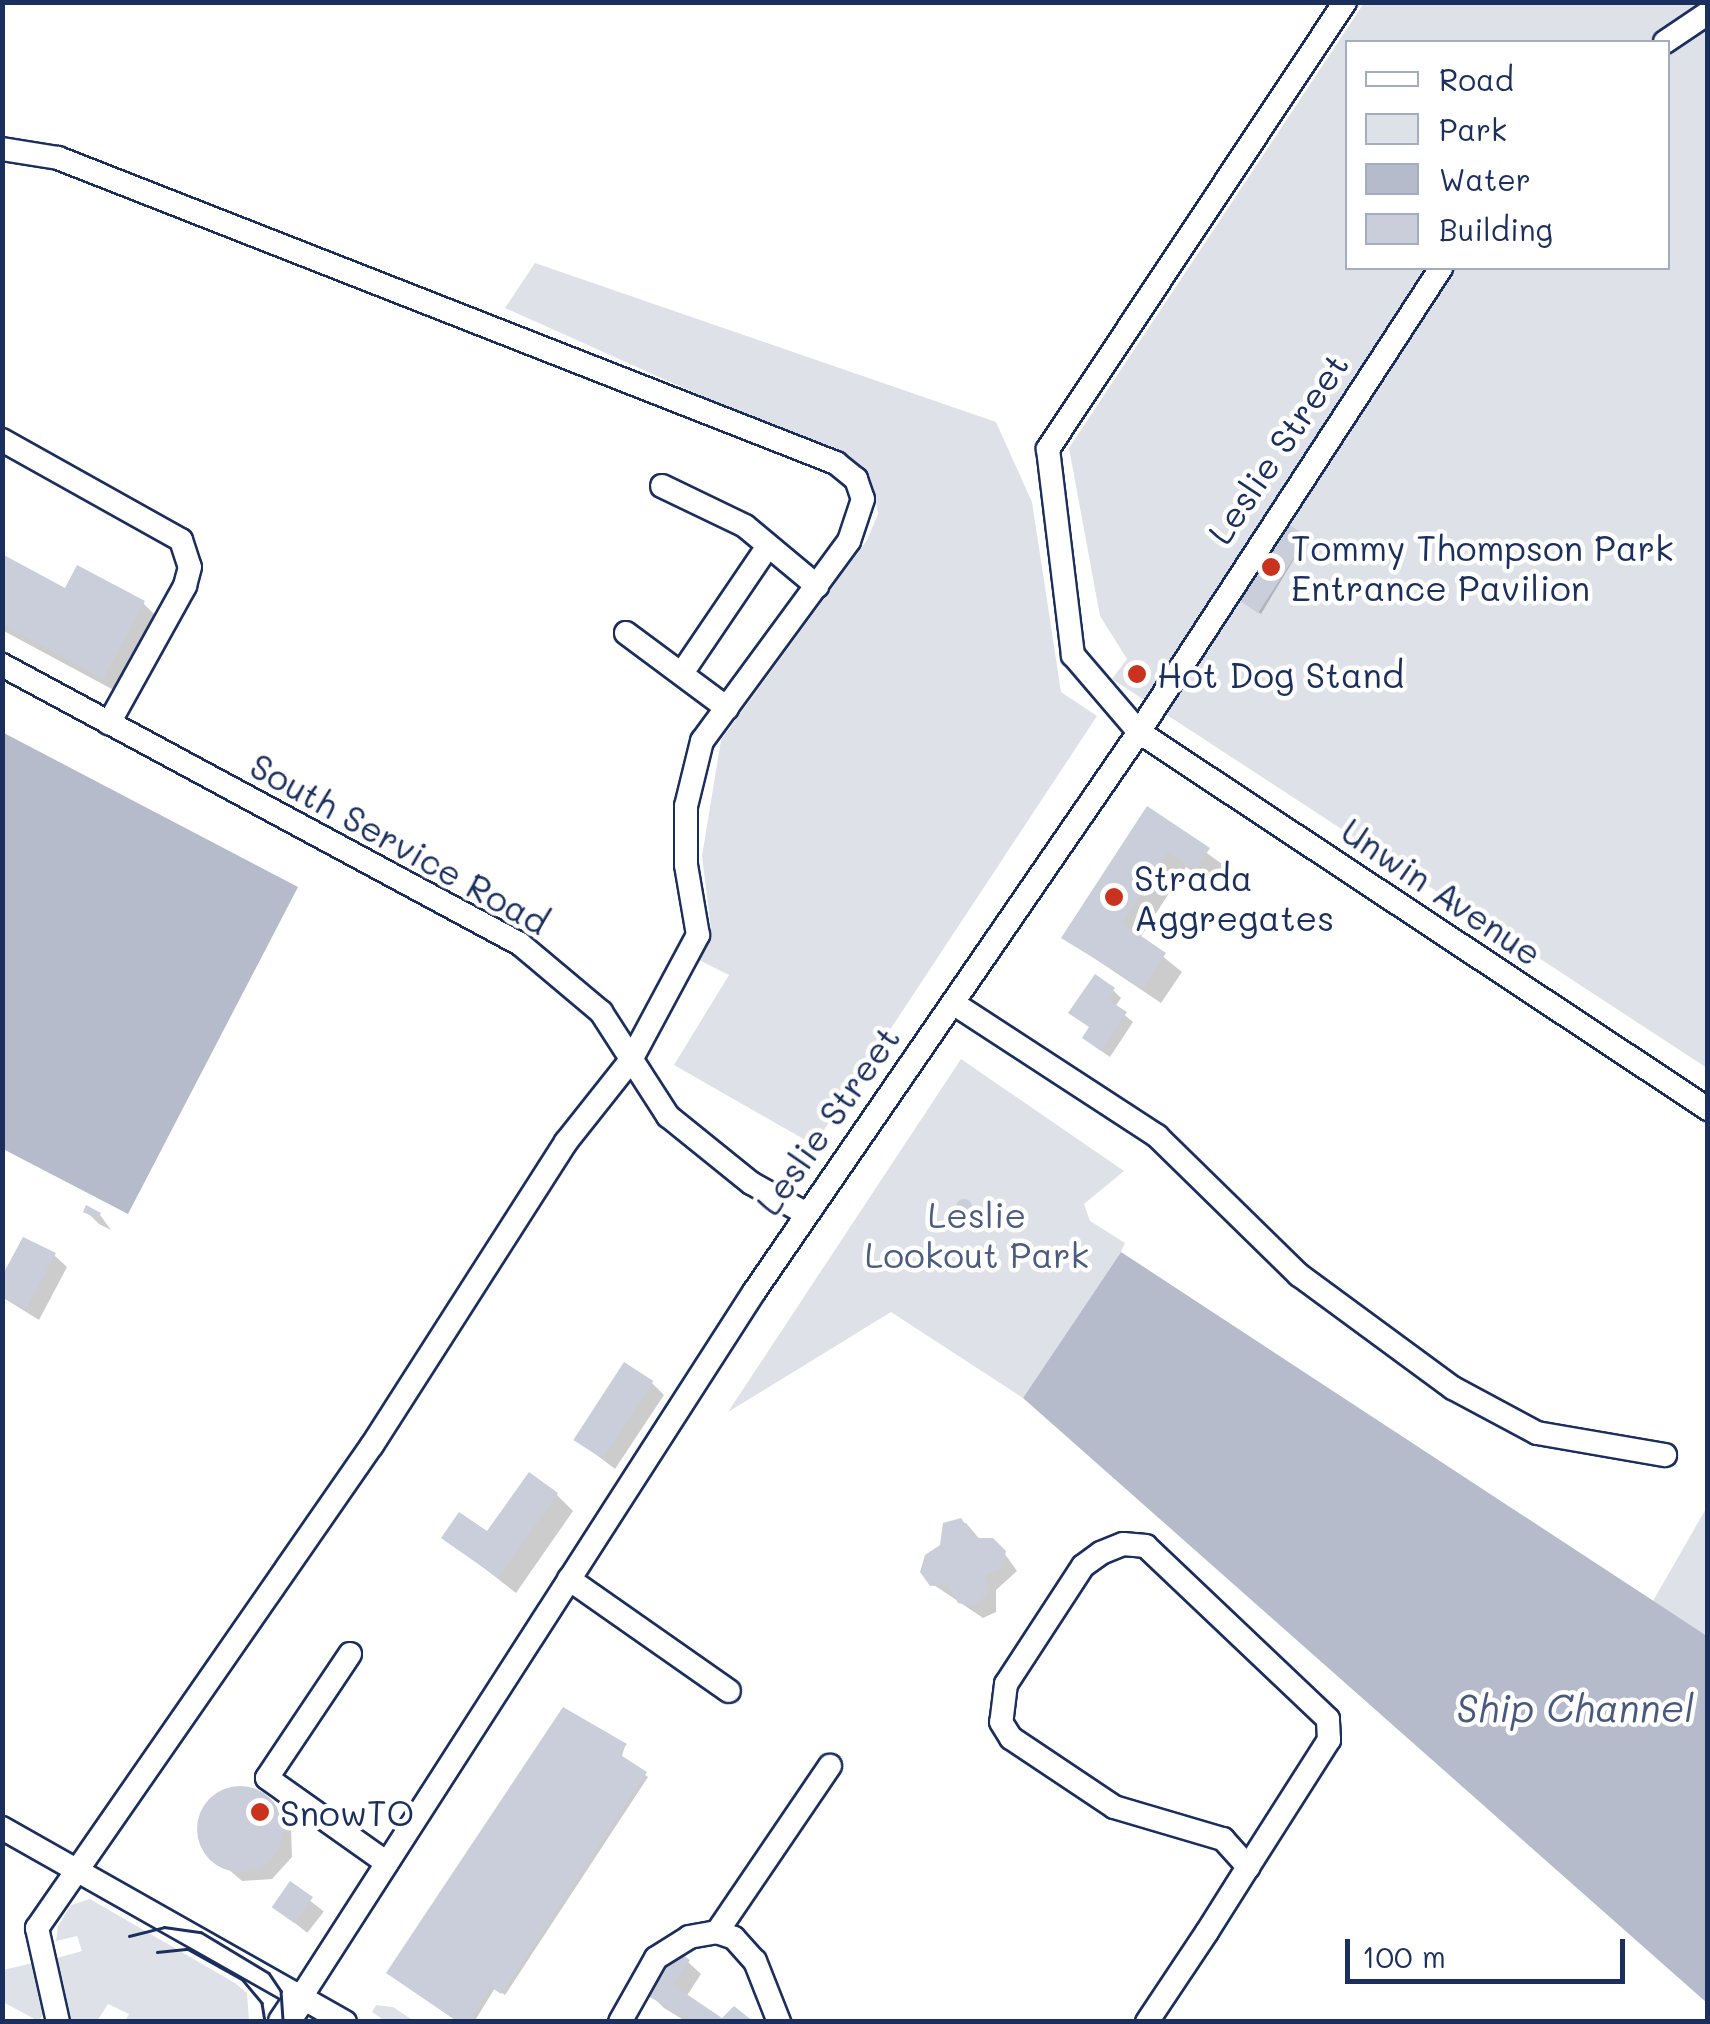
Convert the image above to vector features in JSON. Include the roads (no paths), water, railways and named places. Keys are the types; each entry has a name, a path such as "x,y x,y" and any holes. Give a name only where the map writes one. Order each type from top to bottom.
{"street":[{"name":"Unwin Avenue","path":"1345,2 1048,450 1073,655 1139,732 1708,1109"},
{"path":"1667,40 1708,13"},
{"path":"2,149 58,158 844,467 861,487 862,511 817,586 702,741 686,806 698,935 631,1060 566,1142 372,1446 37,1928 58,2022"},
{"name":"Leslie Street","path":"292,2009 808,1214 1139,732 1440,270"},
{"path":"2,440 181,540 190,567 186,586 109,723"},
{"path":"662,486 745,526 817,586"},
{"path":"682,673 768,546"},
{"path":"626,632 727,708"},
{"name":"South Service Road","path":"2,665 520,944 602,1012 668,1116 700,1146 808,1214"},
{"path":"953,1002 1156,1136 1299,1275 1453,1388 1537,1433 1665,1455"},
{"path":"1147,2022 1248,1867 1330,1740 1328,1718 1146,1546 1123,1544 1100,1553 1084,1566 1006,1684 1001,1722 1012,1738 1114,1807 1223,1839 1248,1867"},
{"path":"569,1579 729,1692"},
{"path":"350,1654 266,1778 387,1863"},
{"path":"716,1932 830,1766"},
{"path":"2,1828 76,1868 292,2009 345,2022"},
{"path":"620,2022 656,1958 688,1937 716,1932 734,1938 755,1962 779,2022"}],"water":[{"path":"2,732 298,887 128,1214 3,1149"},
{"name":"Ship Channel","path":"1121,1252 1707,1636 1707,2003 1023,1398"}],"tram line":[{"path":"129,1936 164,1927 201,1932 269,1973 281,1991 283,2022"},
{"path":"157,1952 188,1949 242,1979 262,2003 265,2022"}],"place":[{"name":"Tommy Thompson Park Entrance Pavilion","path":"1271,567"},
{"name":"Hot Dog Stand","path":"1137,674"},
{"name":"Strada Aggregates","path":"1114,897"},
{"name":"SnowTO","path":"260,1812"}],"park label":[{"name":"Leslie Lookout Park","path":"977,1234"}]}
